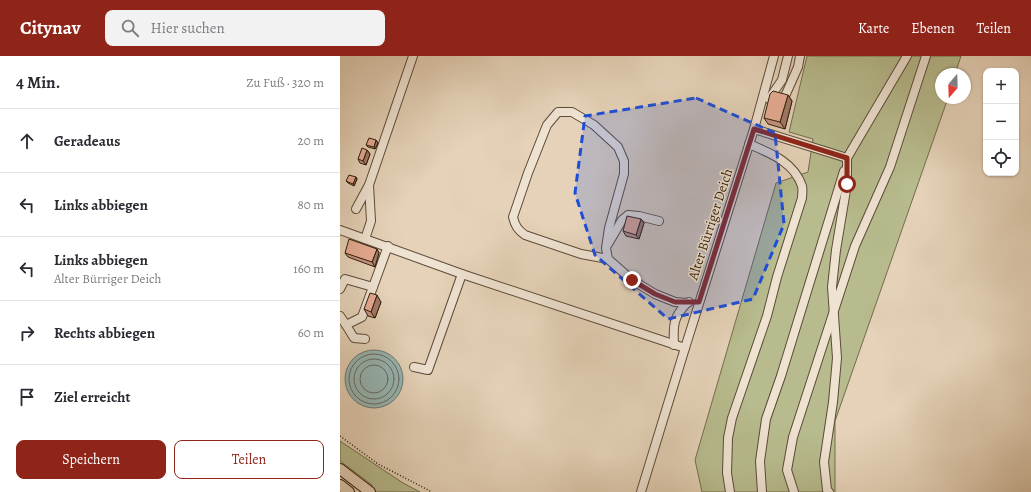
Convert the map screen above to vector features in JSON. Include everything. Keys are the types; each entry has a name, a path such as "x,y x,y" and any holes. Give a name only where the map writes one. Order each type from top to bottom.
{"main road":[{"path":"340,469 370,492"},
{"path":"340,485 349,492"}],"lane":[{"path":"356,208 369,185 414,56"},
{"name":"Alter Bürriger Deich","path":"641,492 699,302 750,144 774,56"},
{"path":"760,110 782,80 788,56"},
{"path":"786,94 798,67 800,56"},
{"path":"762,492 760,461 766,419 846,162 906,56"},
{"path":"794,492 787,470 793,437 855,246 890,167 926,56"},
{"path":"608,259 606,248 609,228 624,174 624,160 618,147 594,125 572,112 558,112 547,125 513,217 514,224 518,230 525,235 581,254 608,259 632,280 655,294 675,302 699,302"},
{"path":"754,129 846,162"},
{"path":"730,492 727,473 728,438 732,418 767,316 777,277 800,206 803,187 796,174 786,163 773,154 750,144"},
{"path":"829,492 827,490 824,462 833,402 836,358 832,287 836,250 847,184 846,162"},
{"path":"365,239 371,221 369,185"},
{"path":"606,248 622,220 628,215 658,221"},
{"path":"340,230 388,246 462,274 685,348"},
{"path":"346,325 362,317 388,246"},
{"path":"414,367 428,370 462,274"},
{"path":"340,289 343,277 373,287"},
{"path":"674,345 674,321 679,311 687,302"},
{"path":"340,316 354,338 365,339"}],"path":[{"path":"340,436 378,464 432,492"}],"highlighted area":[{"path":"696,98 775,133 784,224 753,299 668,319 595,255 575,193 585,116"}],"green space":[{"path":"807,56 961,56 957,68 935,68 935,104 946,104 835,421 835,492 702,492 695,460 776,183 808,172 813,139 789,132"},
{"path":"340,441 403,483 420,492 371,492 372,485 340,461"}],"water":[{"path":"374,350 390,355 398,363 403,379 398,395 390,403 374,408 358,403 350,395 345,379 350,363 358,355"}],"building":[{"path":"773,91 788,95 780,122 764,118 770,94"},
{"path":"369,138 376,140 374,147 366,145"},
{"path":"362,148 367,150 363,161 358,159"},
{"path":"349,175 356,177 353,184 346,181"},
{"path":"627,216 641,219 636,235 623,231"},
{"path":"349,239 377,249 372,262 345,253"},
{"path":"370,293 377,295 371,312 364,309"}],"route":[{"path":"632,280 655,294 675,302 699,302 754,129 847,158 847,184"}]}
